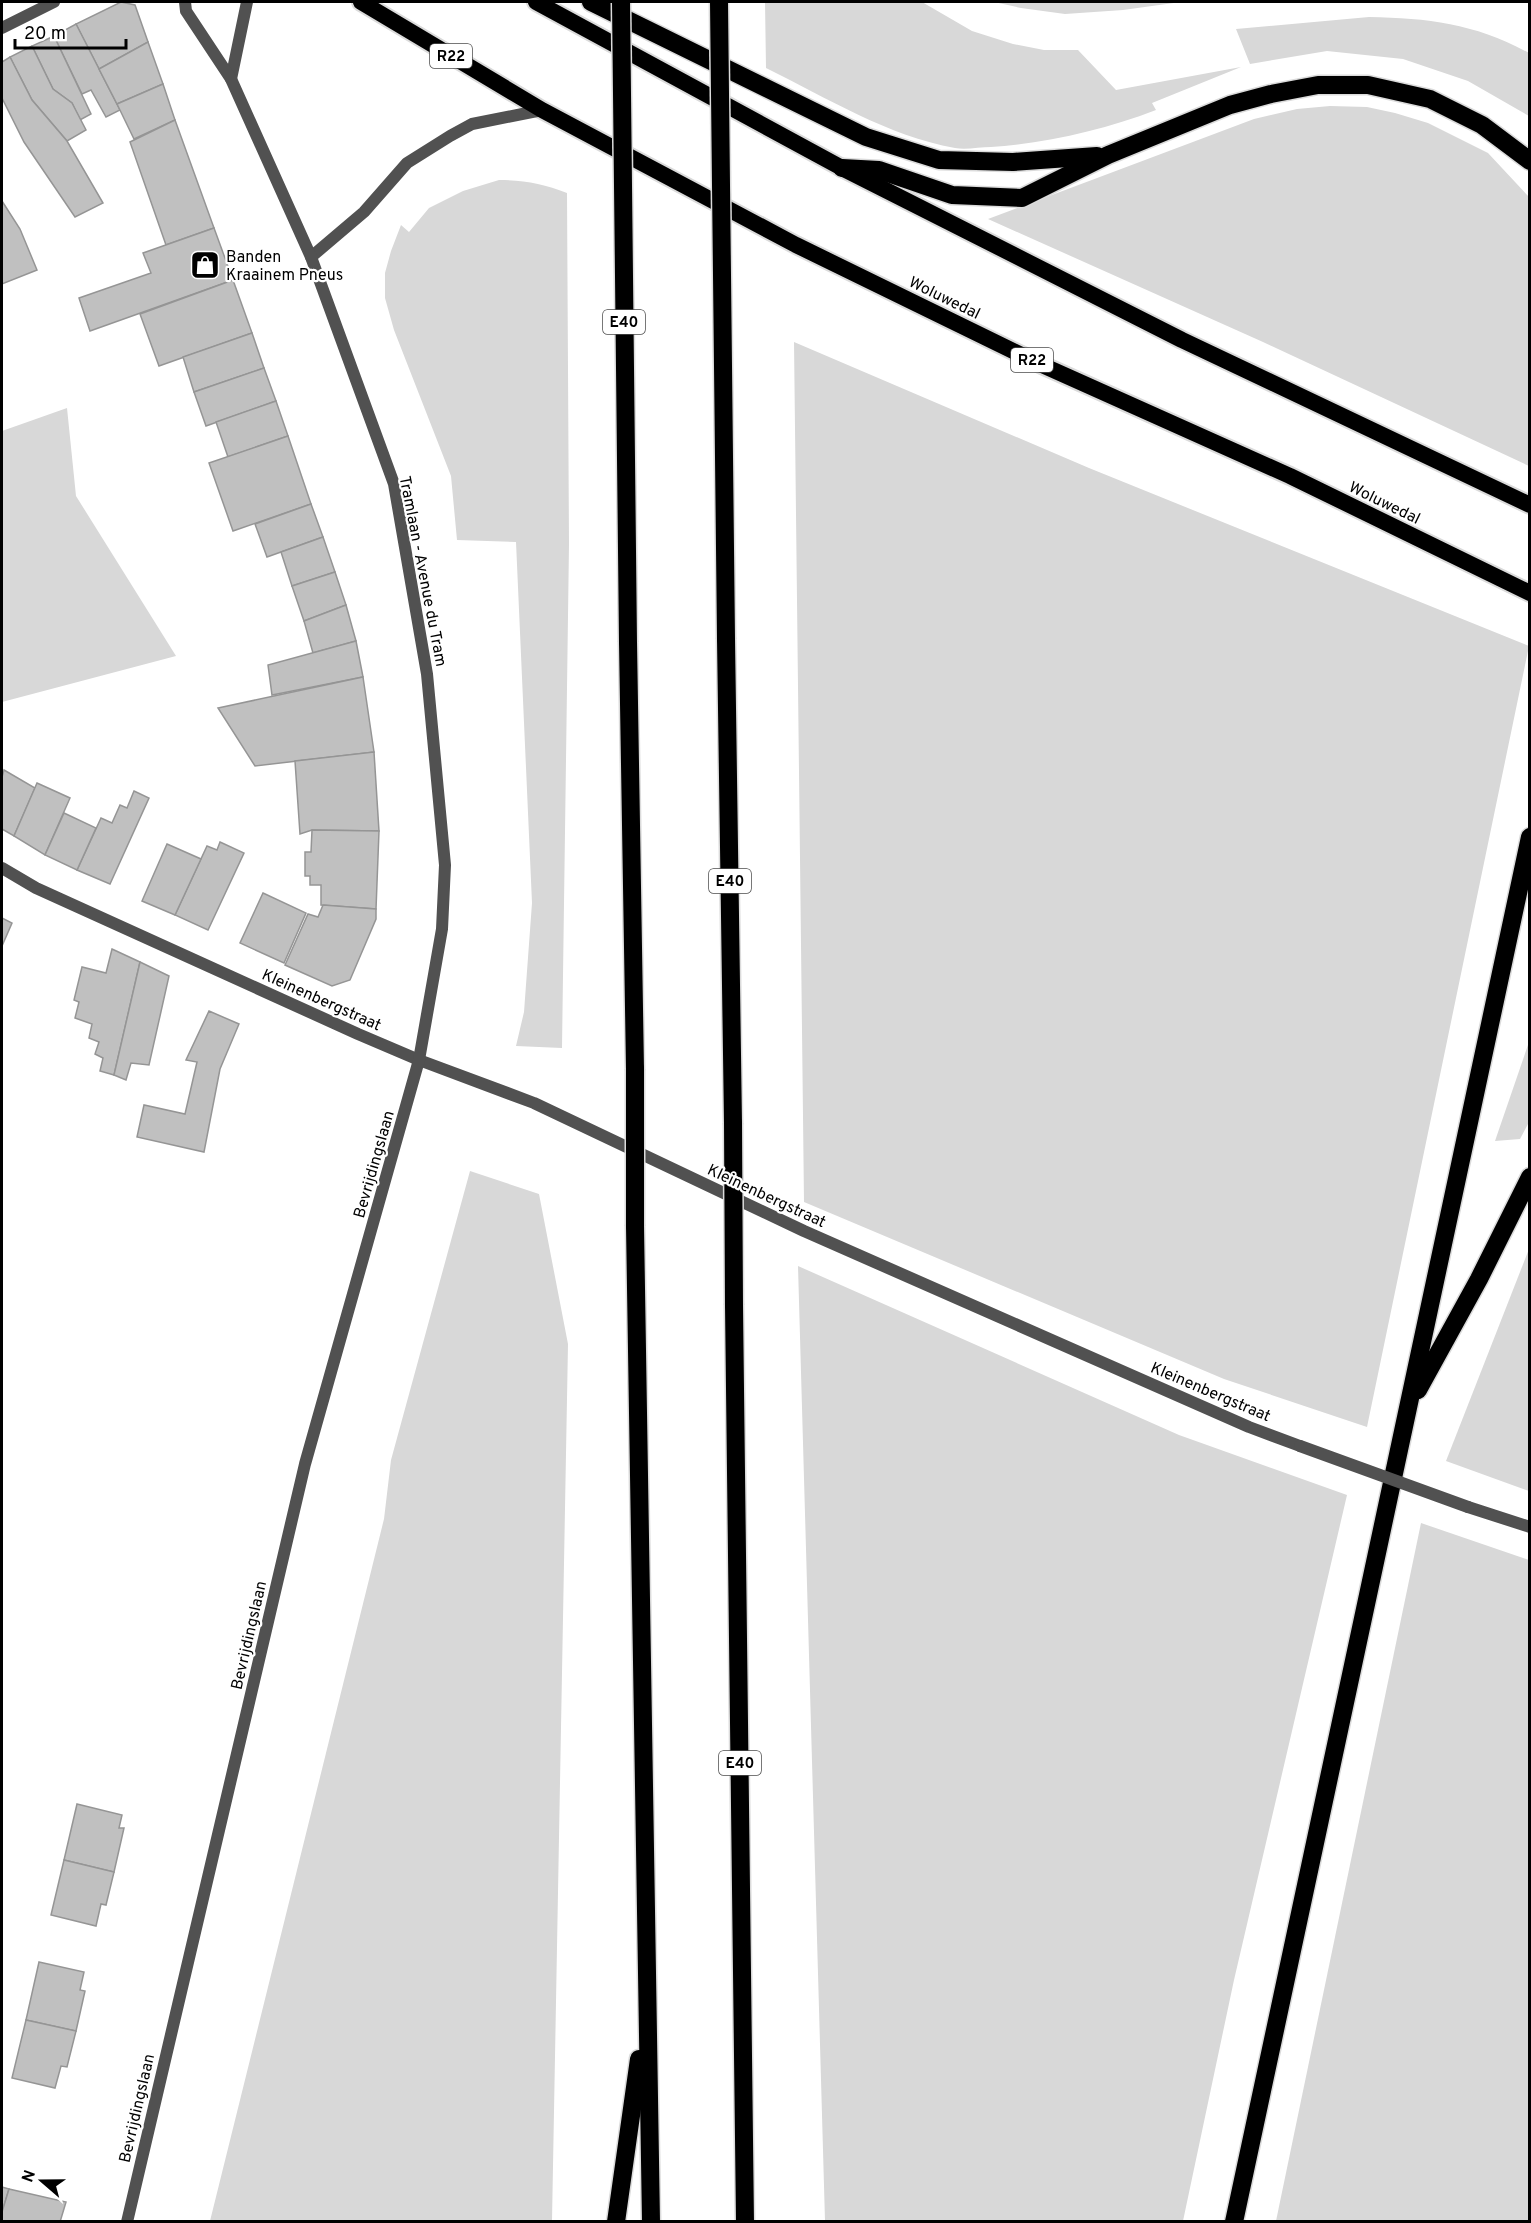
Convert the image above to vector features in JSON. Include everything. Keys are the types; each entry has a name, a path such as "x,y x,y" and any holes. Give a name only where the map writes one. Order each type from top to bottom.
{"highway":[{"name":"Woluwedal","path":"361,2 542,110 796,245 1042,364 1300,481 1530,593"},
{"path":"536,2 842,168 1182,340 1530,505"},
{"path":"591,2 866,136 939,160 1013,162 1108,155"},
{"name":"E40","path":"621,2 635,1226 651,2222"},
{"name":"E40","path":"719,2 745,2222"},
{"path":"842,168 879,170 952,195 1022,198 1108,155 1230,105 1318,85 1368,85 1430,99 1482,125 1530,160"},
{"path":"1234,2222 1530,837"},
{"path":"1409,1408 1479,1279 1530,1177"},
{"path":"616,2222 646,2004"}],"street":[{"path":"2,28 54,2"},
{"name":"Tramlaan - Avenue du Tram","path":"184,2 186,11 231,79 311,257 394,484 427,674 446,865 442,929 419,1060"},
{"path":"231,79 248,2"},
{"path":"311,257 364,212 407,163 472,124 542,110"},
{"name":"Kleinenbergstraat","path":"2,868 36,888 164,947 419,1060 534,1103 804,1231 1249,1427 1468,1507 1530,1527"},
{"name":"Bevrijdingslaan","path":"127,2222 305,1464 419,1060"}],"shaded area":[{"path":"765,2 922,2 972,31 1013,44 1044,50 1078,50 1116,90 1241,67 1152,103 1156,110 1116,124 1033,142 968,149 955,148 906,135 882,125 766,68"},
{"path":"994,2 1181,2 1123,10 1065,14"},
{"path":"1369,17 1432,21 1471,29 1529,53 1529,116 1468,81 1403,59 1327,51 1250,64 1236,29"},
{"path":"1330,106 1367,107 1428,123 1488,153 1529,197 1529,466 1263,342 988,219 1254,119 1297,109"},
{"path":"499,180 534,183 567,193 569,544 562,1048 516,1046 524,1012 532,903 516,542 457,540 451,476 394,330 385,298 385,273 401,225 409,232 429,208 463,191"},
{"path":"794,342 1089,468 1529,646 1367,1427 1224,1379 804,1202"},
{"path":"67,408 76,496 176,656 2,702 2,431"},
{"path":"1529,1042 1529,1122 1520,1139 1495,1141"},
{"path":"470,1171 539,1194 568,1344 552,2221 210,2221 384,1519 391,1460"},
{"path":"1529,1249 1529,1491 1446,1461"},
{"path":"798,1266 1179,1435 1347,1495 1234,1980 1183,2221 825,2221"},
{"path":"1421,1523 1529,1560 1529,2221 1276,2221"}],"building":[{"path":"121,2 135,5 148,42 99,69 76,24"},
{"path":"76,24 120,110 106,117 91,90 82,94 54,36"},
{"path":"54,36 91,114 80,120 72,103 53,89 32,46"},
{"path":"148,42 163,84 117,104 99,69"},
{"path":"32,46 53,89 72,103 86,130 67,141 32,100 10,57"},
{"path":"10,57 32,100 67,141 103,203 75,217 24,142 2,98 2,62"},
{"path":"163,84 175,120 134,139 117,104"},
{"path":"175,120 214,228 166,245 130,142"},
{"path":"2,201 20,229 37,270 2,284"},
{"path":"214,228 233,280 90,331 79,298 151,273 143,253"},
{"path":"233,280 252,333 159,366 140,314"},
{"path":"252,333 264,368 194,392 183,357"},
{"path":"264,368 276,401 206,426 194,392"},
{"path":"276,401 288,436 228,457 216,422"},
{"path":"288,436 311,504 233,531 209,463"},
{"path":"311,504 323,537 267,557 255,524"},
{"path":"323,537 335,572 292,586 281,552"},
{"path":"335,572 346,605 304,621 292,586"},
{"path":"346,605 356,641 313,653 304,621"},
{"path":"356,641 363,677 272,695 268,665"},
{"path":"363,677 374,752 255,766 218,708"},
{"path":"374,752 379,831 312,830 300,834 295,761"},
{"path":"4,770 35,788 14,836 2,829"},
{"path":"37,783 70,798 45,855 14,836"},
{"path":"134,791 149,798 110,884 77,870 101,818 112,823 120,805 127,808"},
{"path":"64,813 96,828 77,870 45,855"},
{"path":"312,830 379,831 376,909 321,905 321,885 310,885 310,876 305,876 305,852 311,852"},
{"path":"220,842 244,853 208,930 175,915 207,846 217,850"},
{"path":"167,844 201,859 175,915 142,901"},
{"path":"263,893 306,913 284,963 240,943"},
{"path":"323,905 376,909 376,919 350,980 332,986 285,965 308,914 318,917"},
{"path":"2,918 12,923 2,946"},
{"path":"112,949 140,962 114,1075 100,1071 103,1058 95,1054 99,1042 89,1038 92,1024 75,1018 79,1002 74,1000 82,967 106,973"},
{"path":"140,962 169,976 149,1065 131,1063 126,1080 114,1075"},
{"path":"209,1011 239,1024 220,1069 204,1152 137,1137 144,1105 185,1114 197,1062 186,1060"},
{"path":"77,1804 122,1815 119,1828 124,1828 114,1872 64,1860"},
{"path":"64,1860 114,1872 106,1905 101,1904 96,1926 51,1915"},
{"path":"39,1962 84,1972 80,1990 85,1991 76,2031 26,2020"},
{"path":"26,2020 76,2031 67,2067 61,2066 55,2088 12,2078"},
{"path":"2,2187 9,2189 2,2212"},
{"path":"9,2189 66,2202 60,2222 2,2222 2,2212"}],"place":[{"name":"Banden Kraainem Pneus","path":"205,265"}]}
